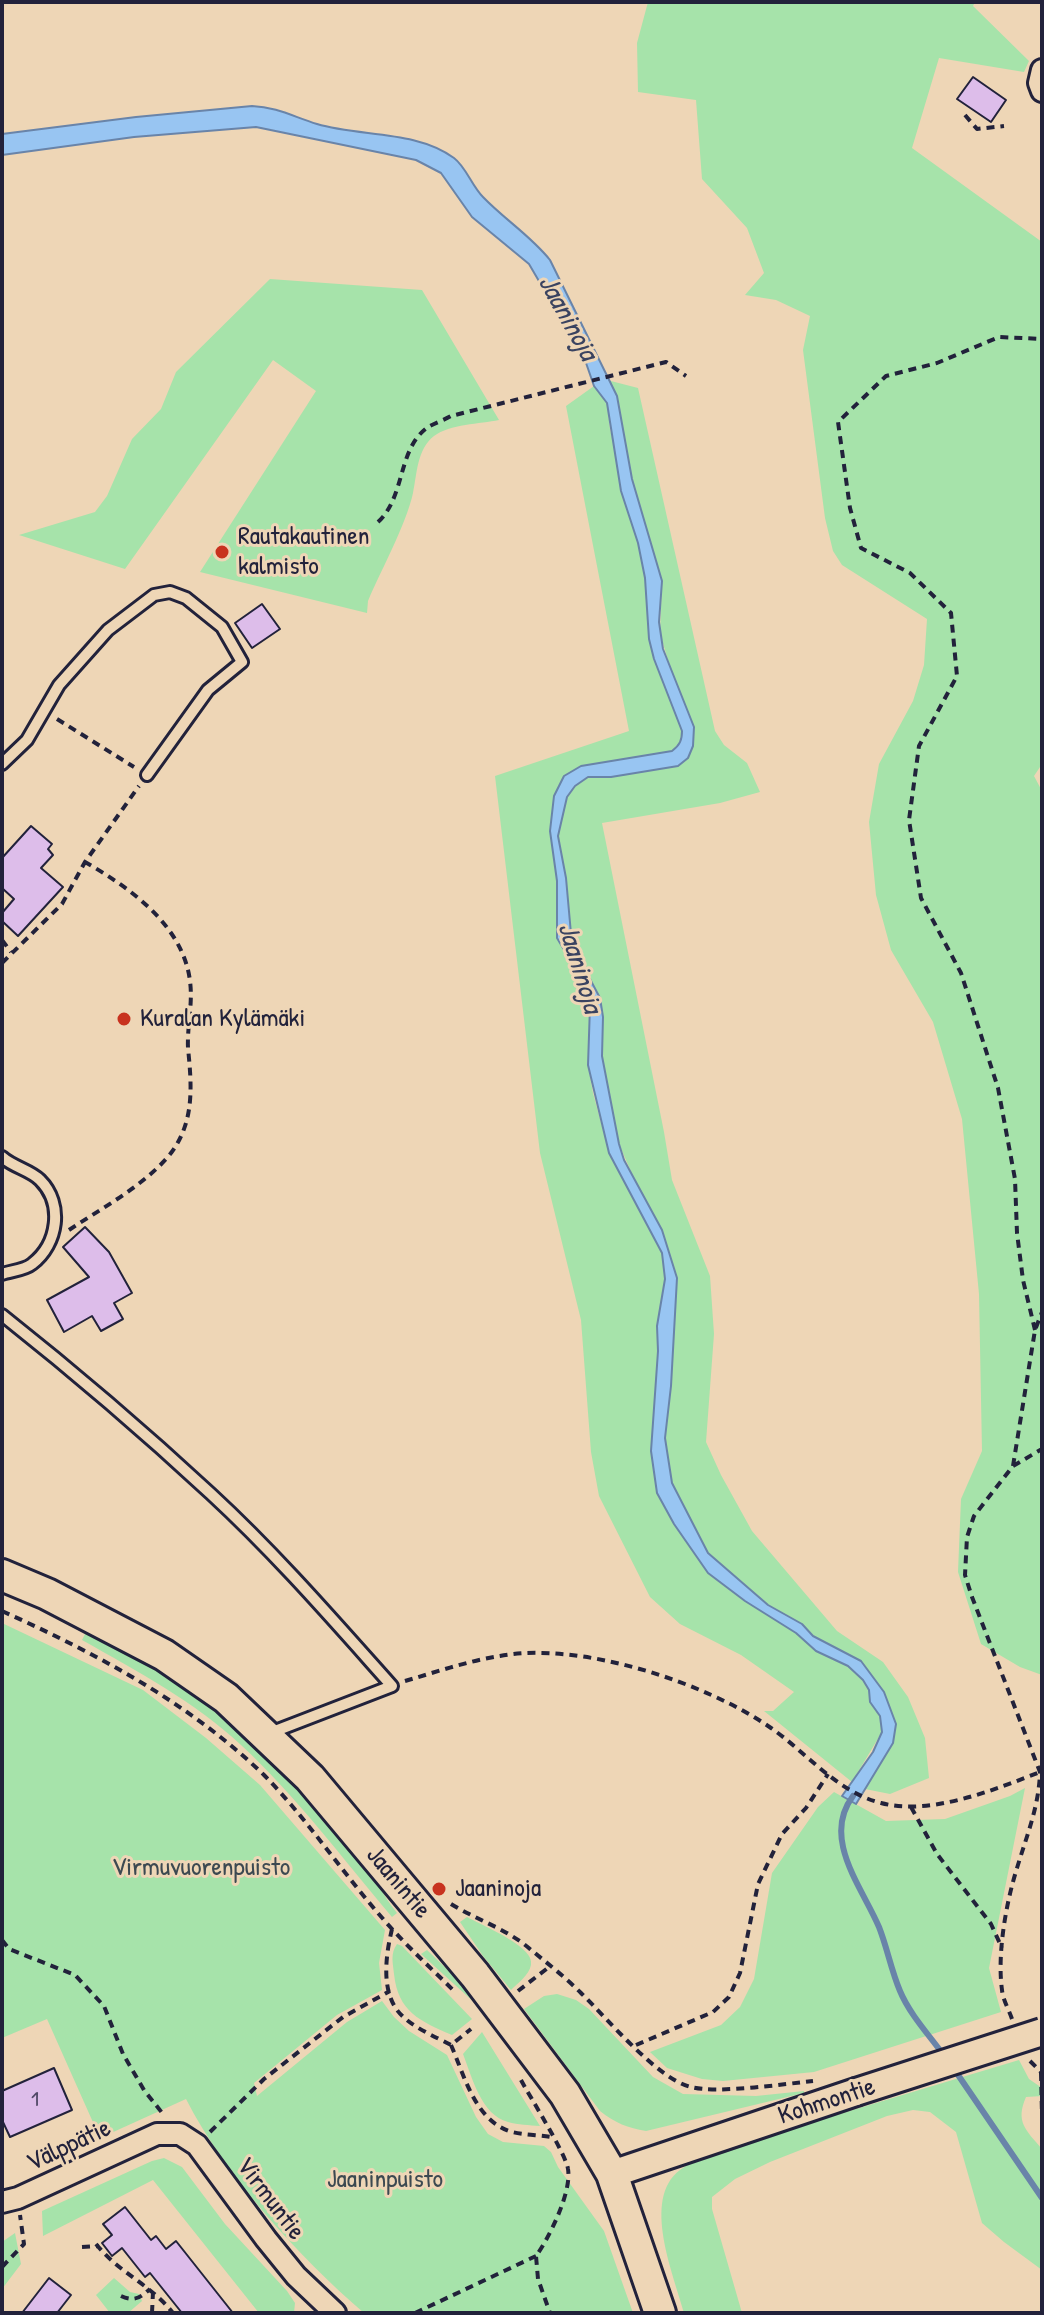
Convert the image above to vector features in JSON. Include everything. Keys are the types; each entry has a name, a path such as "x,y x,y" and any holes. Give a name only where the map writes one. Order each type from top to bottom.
{"main road":[{"name":"Jaanintie","path":"2,1575 47,1594 164,1655 226,1698 310,1778 475,1975 565,2094 612,2174 660,2313"}],"street":[{"path":"1042,70 1039,83 1042,91"},
{"name":"Kohmontie","path":"612,2174 1042,2032"},
{"name":"Välppätie","path":"10,2200 157,2134 188,2140"},
{"name":"Virmuntie","path":"188,2140 296,2276 331,2312"}],"lane":[{"path":"2,764 27,740 59,685 108,630 154,595 170,592 186,598 222,627 242,662 208,690 147,775"},
{"path":"2,1157 39,1178 53,1198 56,1224 51,1241 31,1266 2,1274"},
{"path":"2,1315 48,1351 213,1496 315,1600 392,1686 266,1734"}],"path":[{"path":"965,115 977,129 1004,126"},
{"path":"1035,1330 1023,1280 1015,1179 998,1088 961,973 921,898 909,820 919,746 957,676 951,613 910,573 861,548 850,508 838,422 886,376 937,363 999,337 1042,339"},
{"path":"378,522 394,502 413,442 427,428 451,416 666,362 686,376"},
{"path":"2,963 62,904 85,862 147,775 44,711"},
{"path":"51,1241 131,1189 167,1157 188,1124 192,1089 187,1030 190,980 176,941 154,912 132,892 85,862"},
{"path":"2,940 11,952"},
{"path":"1013,1466 1035,1330 1042,1312"},
{"path":"1014,2023 1002,1993 1002,1948 1016,1871 1040,1793 1041,1772 965,1575 967,1537 974,1516 1013,1466 1042,1449"},
{"path":"2,1611 146,1682 214,1732 264,1776 316,1834 392,1929 463,2001"},
{"path":"392,1686 501,1655 567,1653 645,1671 738,1706 798,1747 837,1782 868,1799 911,1807 931,1806 1006,1786 1041,1772"},
{"path":"635,2046 713,2012 729,1997 740,1973 758,1884 782,1834 806,1808 828,1774"},
{"path":"911,1807 937,1854 991,1924 1002,1948"},
{"path":"445,1897 451,1905 501,1929 528,1947 577,1989 648,2061 671,2078 691,2087 718,2089 821,2080"},
{"path":"392,1929 387,1951 387,1984 397,2010 451,2045 478,2107 493,2123 512,2132 552,2137"},
{"path":"2,1940 9,1949 75,1975 104,2006 123,2054 144,2090 188,2140 343,2017 390,1991"},
{"path":"411,1948 418,1942"},
{"path":"518,1991 549,1967"},
{"path":"451,2045 471,2029"},
{"path":"1029,2060 1042,2073 1042,2115"},
{"path":"415,2313 536,2256 547,2241 565,2191 568,2168 520,2078"},
{"path":"2,2267 24,2244 10,2200"},
{"path":"82,2247 98,2245 113,2264 152,2291 173,2313"},
{"path":"536,2256 538,2279 550,2313"},
{"path":"121,2296 130,2300 152,2291"},
{"path":"152,2291 152,2313"}],"green space":[{"path":"648,2 975,2 973,6 1029,61 1024,72 939,58 912,148 1042,242 1042,764 1034,776 1042,791 1042,1675 1020,1667 981,1644 958,1572 961,1499 982,1451 979,1294 962,1119 933,1022 891,950 876,895 869,822 879,764 913,701 924,665 927,619 842,565 833,551 825,518 803,350 810,316 776,300 745,295 764,273 747,228 702,179 696,100 638,92 637,43"},
{"path":"270,279 422,290 499,420 448,429 428,441 419,462 405,519 368,601 367,613 200,572 316,391 273,360 125,569 19,535 95,512 107,496 132,439 161,409 176,372"},
{"path":"607,380 638,388 715,731 724,745 747,763 760,792 720,803 602,823 672,1180 710,1276 714,1334 706,1442 752,1531 837,1631 883,1662 908,1697 925,1738 929,1778 890,1794 865,1789 893,1743 861,1661 813,1636 802,1624 768,1605 708,1553 672,1483 665,1438 677,1278 619,1144 602,1056 600,998 572,945 558,836 567,797 575,786 588,777 611,777 678,766 693,746 660,633 662,581 632,479 617,397"},
{"path":"594,386 607,403 610,429 638,543 654,659 682,730 680,742 672,751 581,766 554,796 557,917 566,955 579,975 590,1006 588,1065 593,1093 609,1152 662,1253 665,1279 657,1326 651,1450 657,1493 708,1573 796,1633 816,1651 848,1666 863,1680 869,1690 870,1702 880,1716 882,1732 852,1782 764,1711 773,1711 794,1692 741,1655 680,1624 650,1597 599,1496 591,1452 581,1320 540,1153 495,776 629,731 566,406"},
{"path":"2,1623 143,1690 206,1738 260,1785 385,1930 379,1963 382,1990 337,2015 254,2083 257,2096 347,2022 382,2001 409,2031 447,2055 476,2117 488,2134 503,2142 544,2146 551,2152 558,2167 604,2231 633,2313 364,2313 265,2214 221,2157 186,2099 100,2138 47,2019 2,2038"},
{"path":"88,1628 181,1681 249,1734 357,1852 397,1913 392,1917 300,1807 241,1745 185,1701 82,1640"},
{"path":"1025,1788 989,1968 1001,2012 814,2072 723,2081 702,2079 667,2068 650,2052 721,2025 740,2007 754,1979 772,1873 818,1807 834,1792 886,1821 945,1819"},
{"path":"467,1917 517,1944 530,1958 528,1972 511,1990 460,1922"},
{"path":"397,1944 472,2019 452,2035 412,2014 400,1998 393,1962"},
{"path":"427,1950 480,2001 477,2005 421,1954"},
{"path":"557,1994 576,2000 589,2009 653,2077 683,2094 756,2096 804,2093 646,2131 622,2124 600,2111 524,2009 544,1996"},
{"path":"482,2032 540,2126 508,2122 491,2112 484,2103 463,2054"},
{"path":"1019,2060 1029,2079 1042,2088 1042,2096 1026,2097 1022,2119 1027,2131 1042,2149 1042,2270 982,2223 956,2132 930,2112 913,2110 887,2116 770,2162 735,2179 712,2197 712,2209 742,2313 684,2313 668,2259 661,2218 669,2183 680,2170 713,2152"},
{"path":"164,2158 182,2167 225,2224 287,2291 295,2303 294,2313 259,2313 153,2180 43,2236 42,2211"},
{"path":"15,2233 21,2264 2,2289 2,2242"},
{"path":"114,2278 130,2292 139,2294 142,2301 128,2313 110,2313 96,2295"}],"water":[{"path":"252,106 277,110 334,128 405,138 439,149 454,158 483,197 550,260 617,396 632,479 662,581 659,622 663,649 694,727 693,746 688,758 678,766 611,777 588,777 575,786 567,797 558,836 566,878 572,945 600,998 602,1056 624,1160 662,1230 677,1278 665,1438 672,1483 708,1553 768,1605 802,1624 813,1636 861,1661 884,1692 896,1724 893,1743 856,1804 842,1796 873,1752 882,1732 880,1716 870,1702 869,1690 863,1680 848,1666 816,1651 796,1633 708,1573 657,1493 651,1451 657,1326 665,1279 662,1253 609,1153 588,1065 590,1006 579,975 557,938 557,881 550,831 554,796 564,776 581,766 672,751 680,742 682,731 649,639 645,578 638,543 621,491 607,403 594,386 585,360 529,264 472,217 441,173 416,160 256,127 134,137 2,155 2,134"}],"building":[{"path":"973,77 1006,100 991,122 957,99"},
{"path":"262,604 280,629 252,648 235,623"},
{"path":"31,826 52,844 48,849 53,855 41,868 63,887 18,936 2,921 2,913 14,899 2,888 2,858"},
{"path":"85,1227 109,1252 132,1293 114,1303 123,1319 101,1331 92,1316 64,1332 47,1300 89,1277 63,1247"},
{"path":"54,2068 72,2110 10,2137 2,2120 2,2091"},
{"path":"125,2207 151,2240 156,2236 166,2249 176,2241 233,2313 182,2313 150,2273 145,2277 122,2248 112,2256 102,2243 112,2235 103,2224"},
{"path":"49,2278 71,2295 57,2313 22,2313"}],"waterway":[{"name":"Jaaninoja","path":"853,1796 844,1812 841,1829 848,1862 879,1927 904,2000 945,2057"},
{"name":"Jaaninoja","path":"954,2069 1042,2198"}],"place":[{"name":"Rautakautinen kalmisto","path":"222,552"},
{"name":"Kuralan Kylämäki","path":"124,1019"},
{"name":"Jaaninoja","path":"439,1889"}],"park label":[{"name":"Virmuvuorenpuisto","path":"201,1868"},
{"name":"Jaaninpuisto","path":"385,2180"}]}
